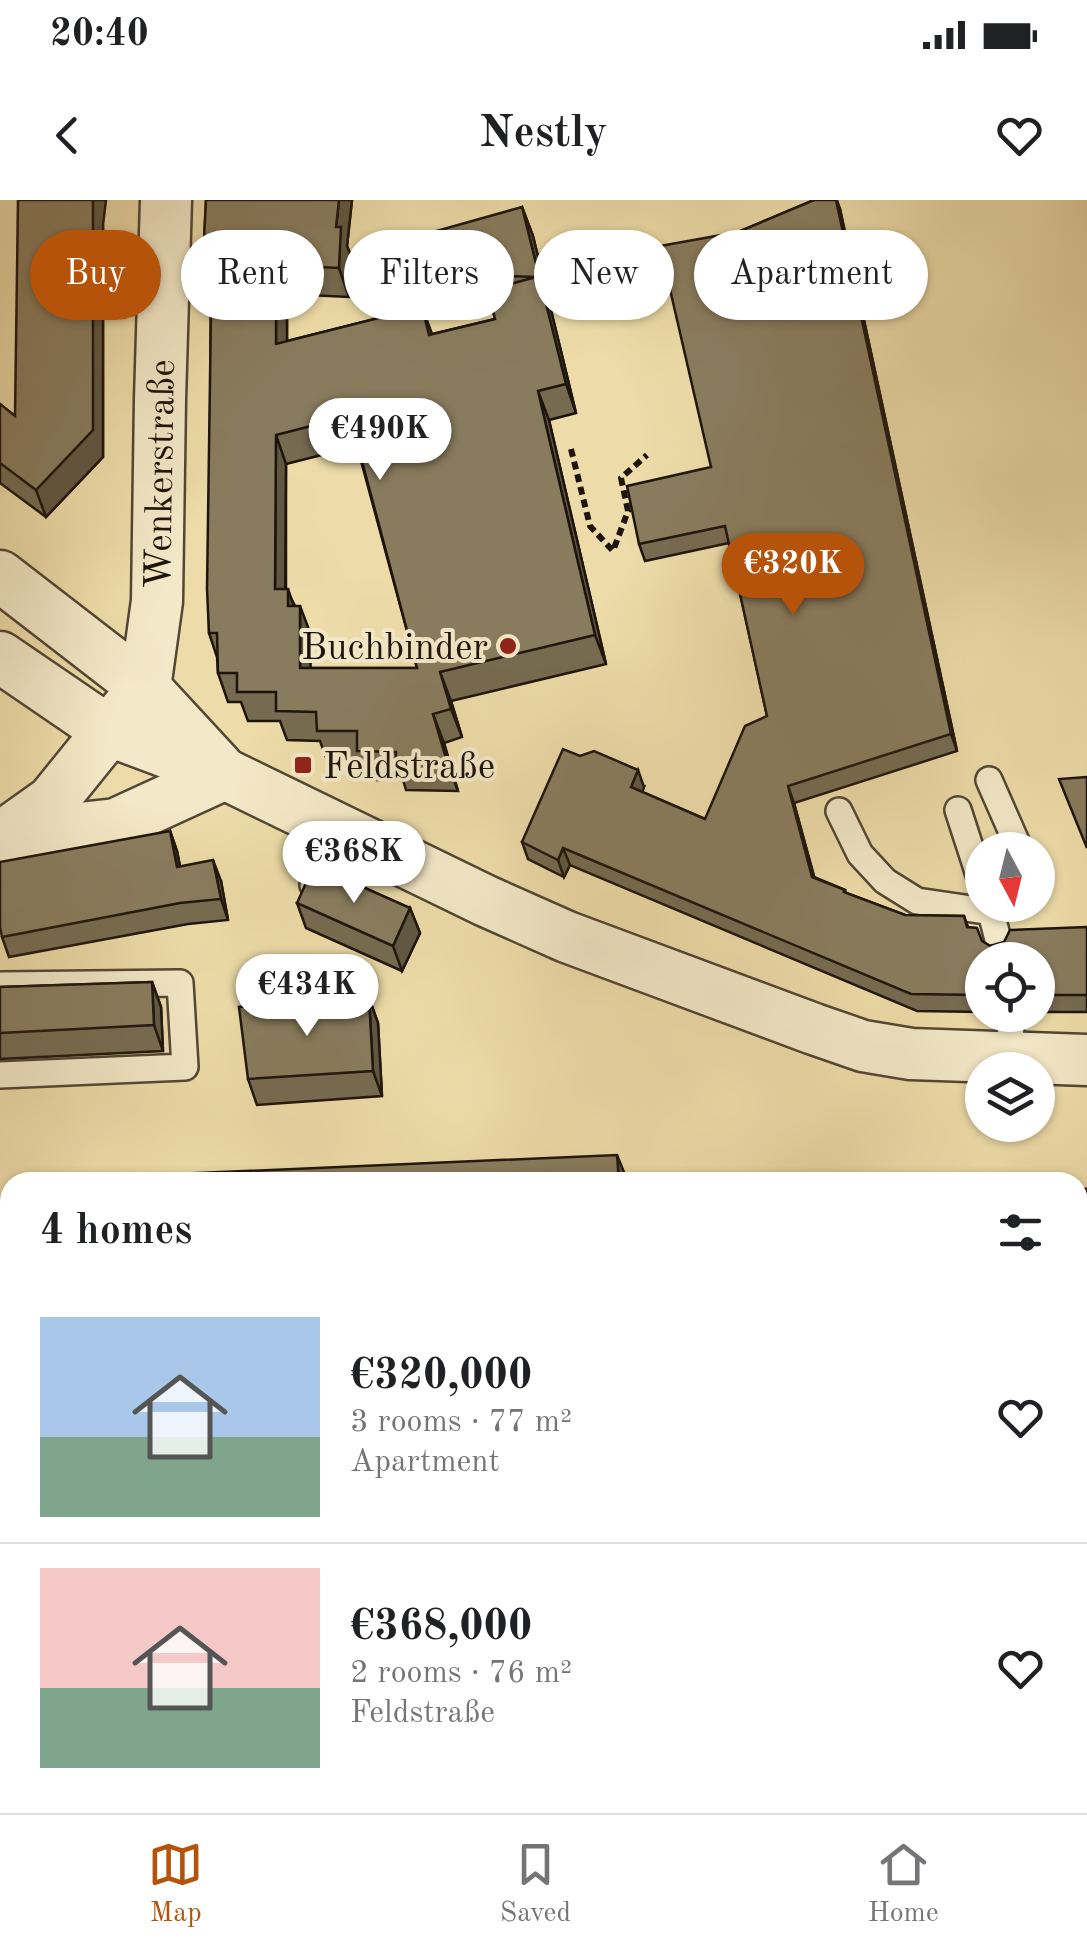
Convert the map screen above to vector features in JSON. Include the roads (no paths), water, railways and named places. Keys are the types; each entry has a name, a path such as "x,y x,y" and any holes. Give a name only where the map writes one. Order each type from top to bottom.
{"street":[{"name":"Wenkerstraße","path":"145,688 157,601 166,200"},
{"path":"0,576 145,688 225,774"},
{"path":"0,656 108,730 225,774 486,902 863,1046 911,1054 1010,1036 1087,1060"},
{"path":"0,837 52,801 145,688"},
{"path":"0,837 116,824 225,774"}],"lane":[{"path":"990,780 1012,832"},
{"path":"958,810 965,832"},
{"path":"839,812 860,854 885,881 917,900 965,904"},
{"path":"312,885 339,829"},
{"path":"0,985 180,984 185,1067 0,1076"}],"place":[{"name":"Buchbinder","path":"508,646"},
{"name":"Feldstraße","path":"303,765"}]}
